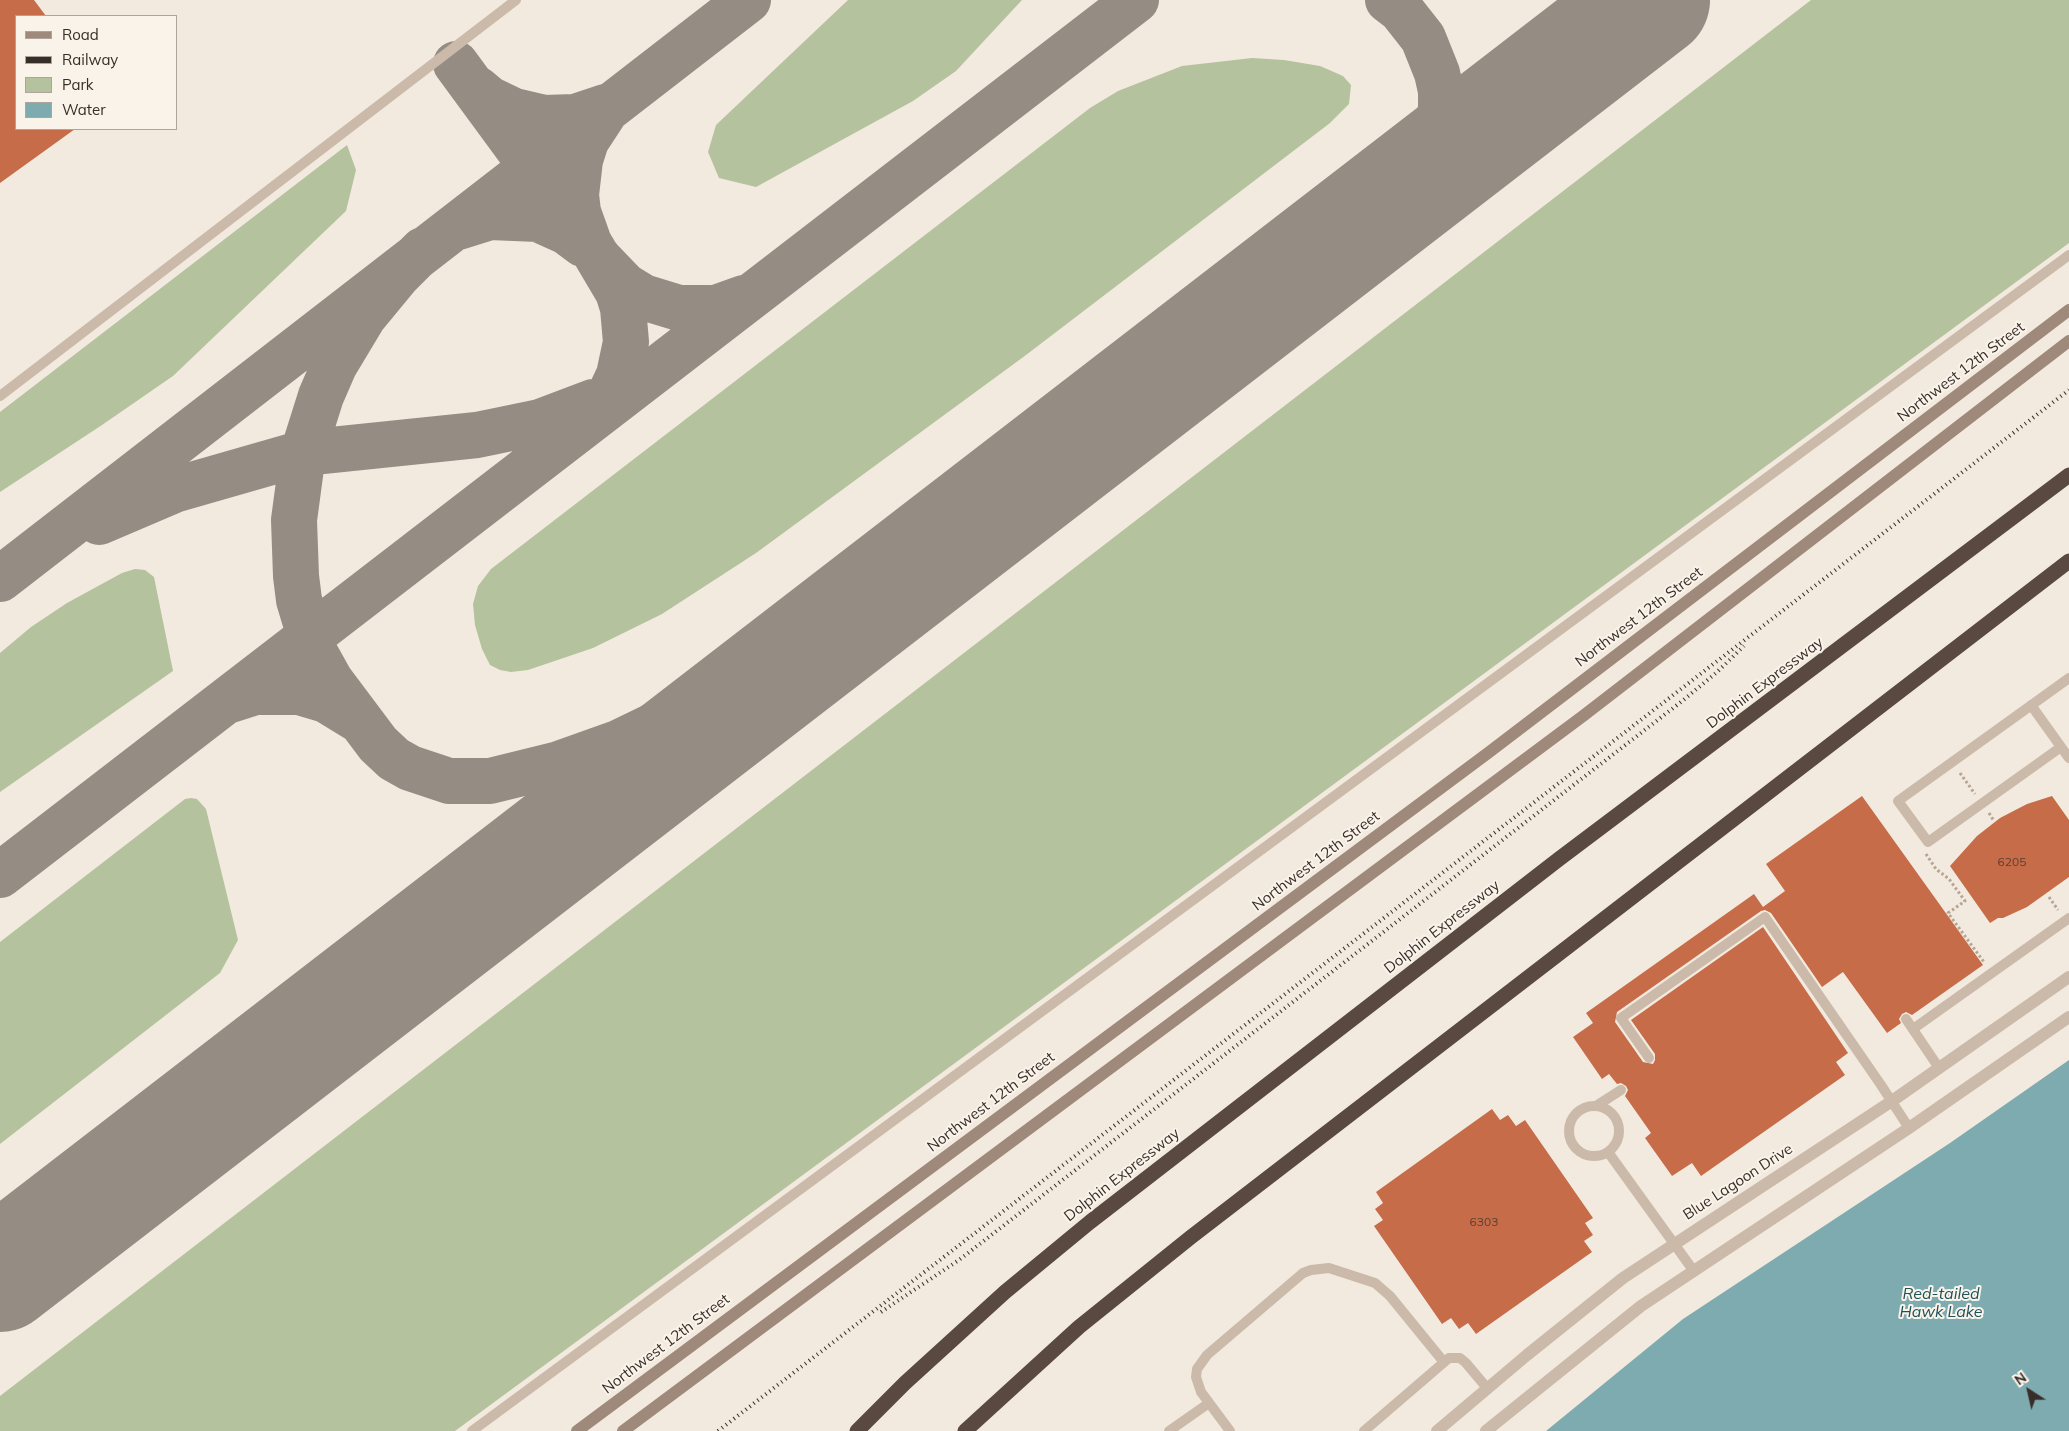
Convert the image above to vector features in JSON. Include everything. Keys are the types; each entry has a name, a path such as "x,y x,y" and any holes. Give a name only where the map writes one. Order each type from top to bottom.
{"highway":[{"name":"Dolphin Expressway","path":"857,1431 905,1383 1005,1292 1090,1222 1551,866 2069,475"},
{"path":"965,1431 1079,1327 1191,1237 2069,560"},
{"path":"972,1431 986,1411"}],"main road":[{"name":"Northwest 12th Street","path":"577,1431 1480,759 2069,310"},
{"path":"623,1431 1583,716 2069,341"}],"street":[{"name":"Blue Lagoon Drive","path":"1438,1431 1592,1302 1674,1243 1892,1101 2069,977"},
{"path":"1486,1431 1608,1331 1693,1270 1909,1128 2069,1017"}],"lane":[{"path":"0,396 516,0"},
{"path":"472,1431 2069,255"},
{"path":"2061,747 1928,842 1898,800 2069,678"},
{"path":"2031,705 2069,758"},
{"path":"1649,1058 1621,1018 1764,917 1909,1128"},
{"path":"1913,1029 2069,918"},
{"path":"1906,1019 1939,1068"},
{"path":"1596,1106 1610,1112 1618,1125 1618,1140 1608,1152 1601,1156 1585,1155 1572,1145 1569,1138 1570,1122 1574,1115 1588,1107 1596,1106 1621,1090"},
{"path":"1608,1152 1693,1270"},
{"path":"1230,1431 1198,1386 1196,1377 1201,1362 1303,1273 1320,1268 1353,1275 1382,1289 1444,1361"},
{"path":"1364,1431 1449,1358 1460,1358 1487,1388"},
{"path":"1169,1431 1209,1403"}],"path":[{"path":"1928,842 1926,856 1936,869 1949,878 1965,901 1948,913 1992,973"}],"green space":[{"path":"848,0 1022,0 956,71 913,101 756,187 719,178 708,152 716,125"},
{"path":"1811,0 2069,0 2069,243 455,1431 0,1431 0,1396"},
{"path":"1252,58 1284,60 1320,66 1343,76 1351,85 1349,104 1330,123 1026,355 756,553 662,614 593,648 528,670 511,672 500,670 490,665 482,649 475,625 473,604 478,586 491,569 1090,108 1118,91 1182,66"},
{"path":"347,145 356,170 346,211 173,376 0,492 0,412"},
{"path":"135,569 145,570 154,577 173,671 0,792 0,653 31,627 67,603 122,573"},
{"path":"185,799 197,799 206,809 238,940 220,973 0,1144 0,942"}],"water":[{"name":"Red-tailed Hawk Lake","path":"2069,1060 2069,1431 1546,1431 1683,1319 1950,1143"}],"building":[{"path":"0,0 34,0 45,15 15,15 15,130 74,130 0,183"},
{"path":"1862,796 1983,965 1912,1015 1906,1012 1902,1014 1899,1019 1901,1023 1887,1033 1843,972 1822,987 1771,913 1765,910 1761,911 1617,1012 1615,1022 1643,1062 1653,1064 1655,1054 1631,1020 1763,927 1848,1053 1836,1062 1845,1075 1701,1176 1692,1163 1672,1176 1645,1138 1651,1133 1625,1096 1628,1090 1626,1086 1621,1083 1617,1084 1609,1074 1602,1079 1573,1037 1593,1023 1586,1013 1754,894 1763,907 1785,891 1766,864"},
{"path":"2052,796 2069,820 2069,877 2027,907 1990,923 1950,866 1977,836 2000,818 2027,804"},
{"path":"1492,1109 1500,1120 1508,1115 1516,1126 1525,1120 1593,1218 1585,1223 1593,1235 1584,1241 1592,1252 1476,1334 1468,1323 1459,1329 1451,1318 1442,1324 1374,1226 1383,1220 1375,1209 1383,1203 1376,1192"}],"taxiway":[{"path":"0,579 748,0"},
{"path":"0,875 1136,0"},
{"path":"1364,223 1411,177 1424,160 1432,142 1441,109 1441,91 1437,73 1423,38 1401,10 1388,0"},
{"path":"456,64 600,260 625,286 643,297 679,308 716,308 744,298"},
{"path":"477,89 489,99 514,111 544,118 575,117 605,107"},
{"path":"597,410 610,394 619,375 626,342 623,308 618,292 589,243 578,212 576,195 580,160 586,141 603,115"},
{"path":"458,227 490,217 538,219 567,232 583,244"},
{"path":"423,250 397,276 364,316 334,366 321,396 303,453 294,520 299,600 315,653 330,680 378,744 394,759 410,768 449,781 490,781 559,764 618,743 676,715 753,670 1013,493"},
{"path":"99,522 174,490 303,453 477,435 540,422 593,402"},
{"path":"230,700 255,692 299,692 326,700 357,719"}],"runway":[{"path":"0,1274 1652,0"}],"railway":[{"path":"718,1431 2069,390"},
{"path":"881,1312 959,1260 1681,702 1716,673 1744,646"}]}
